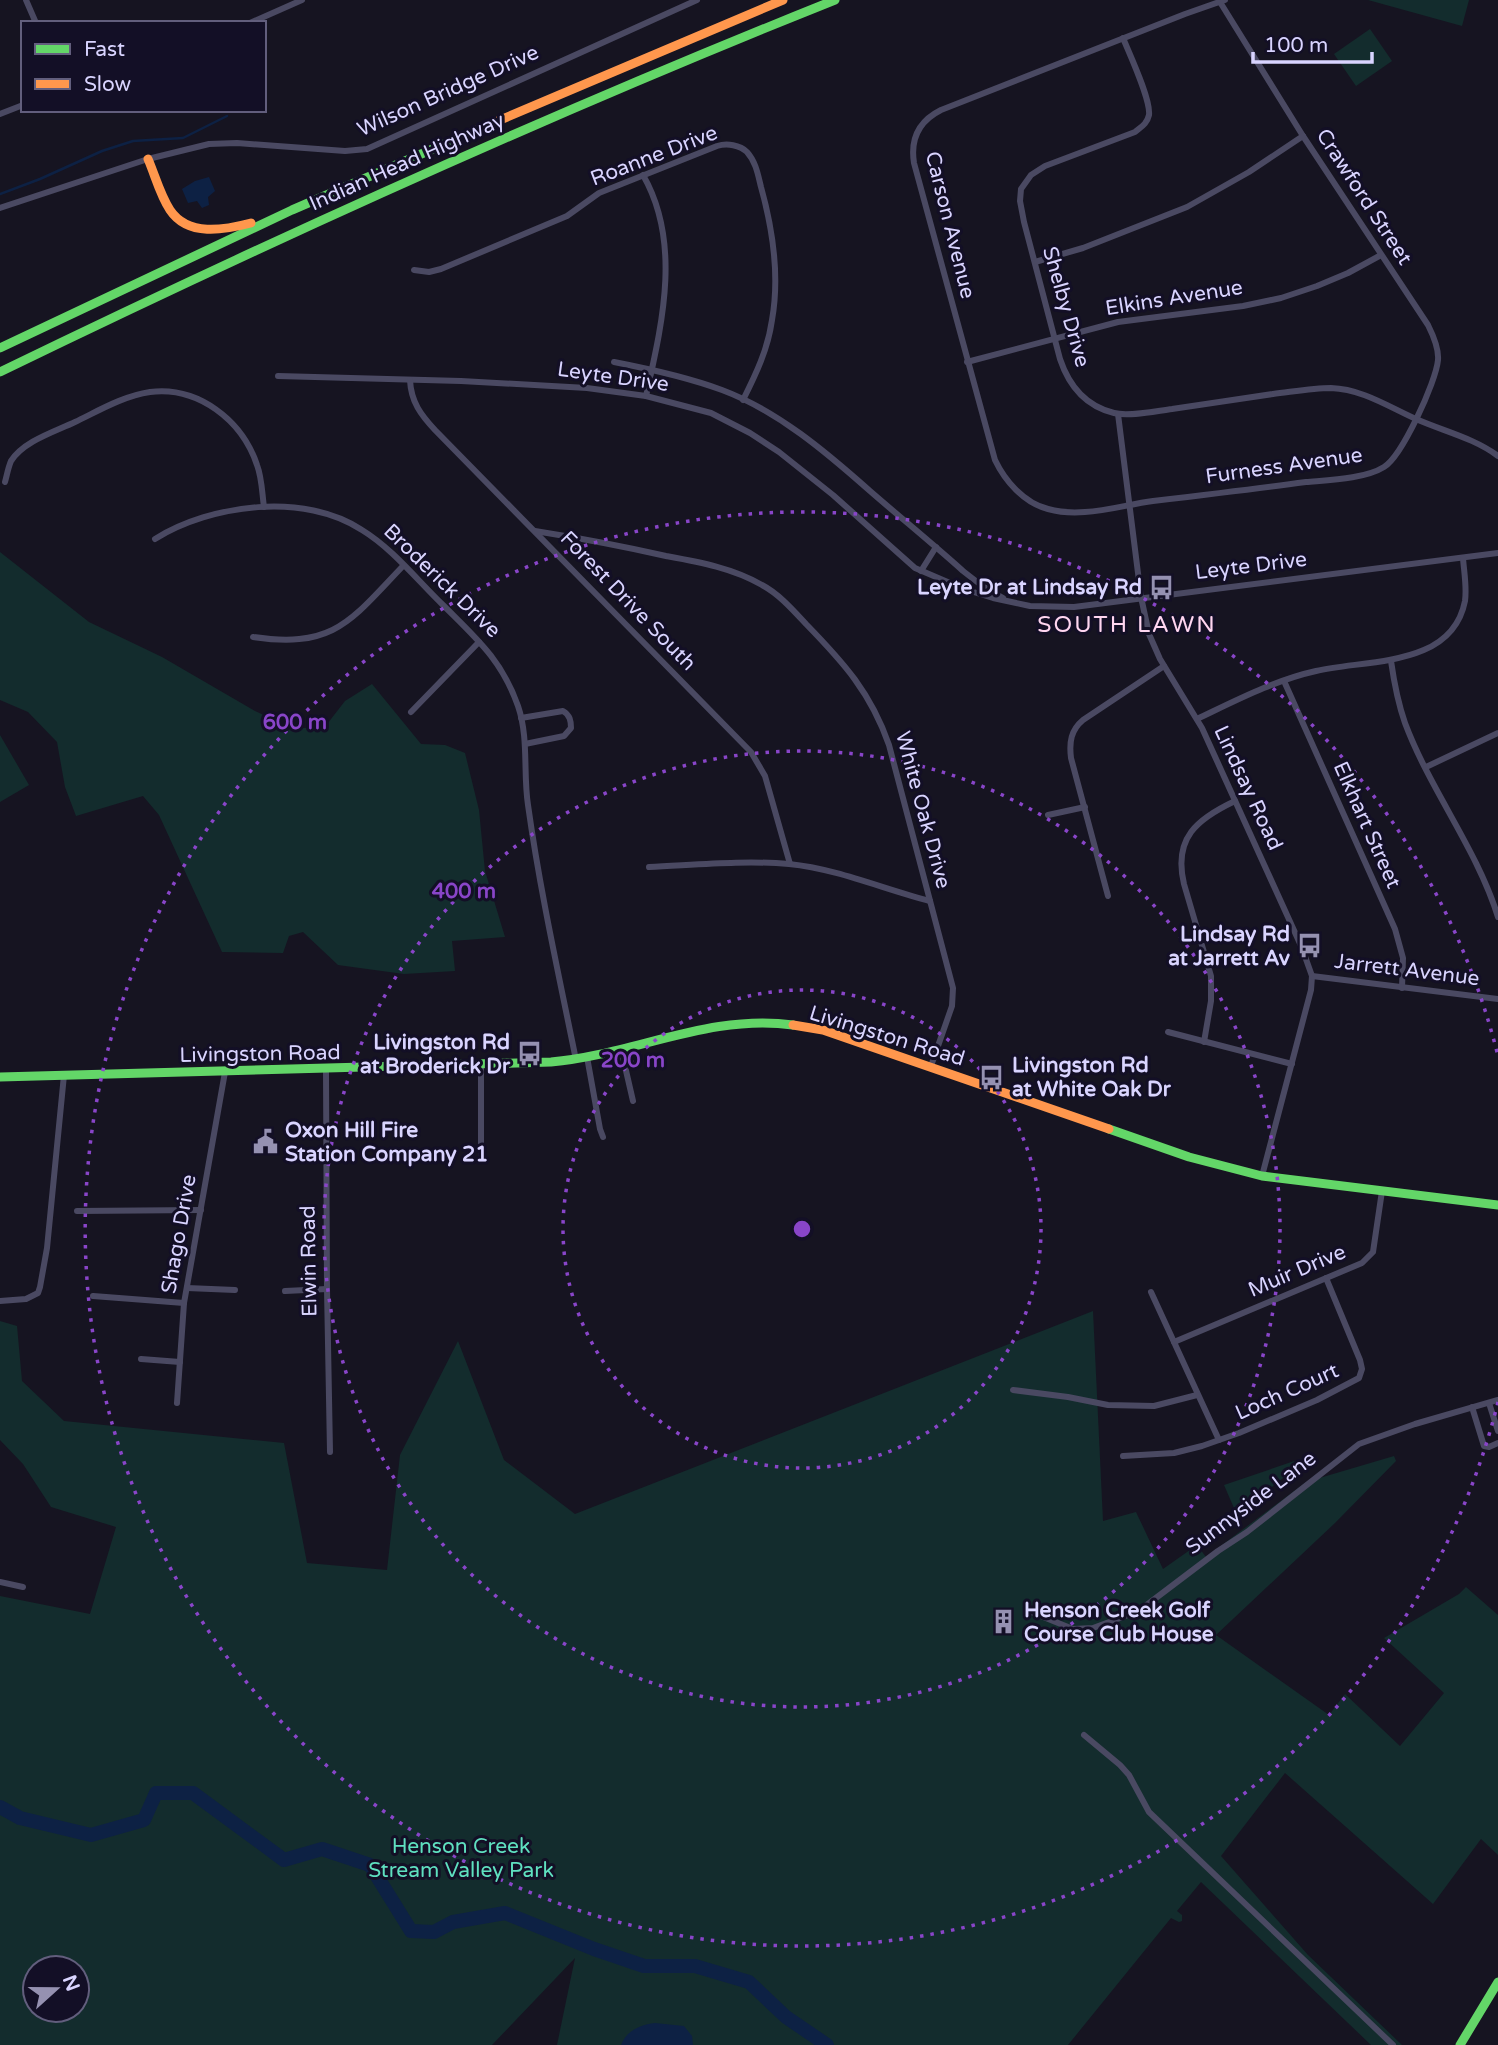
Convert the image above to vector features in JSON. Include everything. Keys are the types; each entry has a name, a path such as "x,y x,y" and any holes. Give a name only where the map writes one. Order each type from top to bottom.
{"main road":[{"name":"Indian Head Highway","path":"0,348 292,211 575,87 783,0"},
{"name":"Indian Head Highway","path":"0,372 201,274 468,153 835,0"},
{"path":"148,159 170,209 178,219 195,228 235,227 292,211"},
{"name":"Livingston Road","path":"0,1077 326,1070 576,1060 729,1024 789,1024 822,1030 1189,1157 1262,1176 1498,1205"},
{"path":"1460,2045 1498,1982"}],"street":[{"path":"26,0 35,21"},
{"path":"256,21 302,0"},
{"name":"Wilson Bridge Drive","path":"0,208 148,159 209,144 226,142 345,151 367,149 697,0"},
{"name":"Carson Avenue","path":"1130,505 1085,512 1056,511 1039,506 1018,492 1001,471 995,460 967,362 914,163 913,145 919,127 941,110 1222,1"},
{"name":"Crawford Street","path":"1222,1 1303,136 1428,325 1437,350 1438,363 1416,419"},
{"name":"Shelby Drive","path":"1123,38 1150,112 1146,124 1135,132 1045,166 1026,180 1021,189 1020,201 1055,339 1065,372 1076,392 1088,402 1118,414 1330,388 1378,400 1416,419 1461,436 1498,456"},
{"path":"0,114 21,106"},
{"path":"1035,262 1083,248 1187,207 1249,172 1303,136"},
{"name":"Roanne Drive","path":"414,270 429,272 450,265 567,216 592,196 723,144 743,149 754,163 775,259 771,330 743,400"},
{"path":"643,176 652,190 658,208 666,263 665,299 646,396"},
{"name":"Elkins Avenue","path":"967,362 1118,322 1242,306 1281,298 1348,273 1381,255"},
{"name":"Leyte Drive","path":"614,362 696,381 743,400 810,441 981,585 1009,601"},
{"name":"Leyte Drive","path":"278,376 542,385 646,396 711,413 766,443 807,474 900,556 921,571 974,592 1052,608 1498,553"},
{"name":"Forest Drive South","path":"410,380 413,399 423,416 751,752 765,776 790,864"},
{"path":"5,482 15,457 25,447 43,437 125,399 150,392 167,393 187,395 203,402 220,412 237,428 247,442 257,465 264,507"},
{"name":"Lindsay Road","path":"1118,414 1141,597 1149,635 1164,667 1197,719 1302,948 1312,976"},
{"name":"Furness Avenue","path":"1130,505 1373,472 1392,461 1416,419"},
{"name":"Broderick Drive","path":"155,539 211,514 264,507 310,510 352,524 376,540 494,658 514,695 522,718 528,806 576,1060"},
{"name":"White Oak Drive","path":"535,531 583,538 727,569 762,585 787,605 850,672 880,721 899,777 954,994 931,1066"},
{"path":"921,571 936,547"},
{"path":"1197,719 1284,681 1317,671 1391,661 1427,649 1439,641 1457,621 1465,598 1463,558"},
{"path":"253,637 288,641 328,632 353,617 403,566"},
{"path":"411,712 479,642"},
{"path":"1391,661 1398,702 1410,735 1479,871 1498,917"},
{"path":"1108,896 1071,758 1071,739 1075,730 1088,716 1164,667"},
{"name":"Elkhart Street","path":"1284,681 1395,929 1403,958 1402,988"},
{"path":"522,718 563,712 570,719 572,728 560,738 525,744"},
{"path":"1426,767 1498,733"},
{"path":"1203,1042 1211,1001 1211,976 1182,875 1181,856 1188,839 1201,821 1210,813 1236,802"},
{"path":"1048,815 1084,807"},
{"path":"649,867 790,864 856,877 886,889 930,901"},
{"path":"1262,1176 1311,990 1312,976"},
{"name":"Jarrett Avenue","path":"1312,976 1498,999"},
{"path":"1168,1032 1292,1064"},
{"path":"621,1049 633,1101"},
{"path":"587,1057 603,1137"},
{"path":"481,1065 481,1161"},
{"name":"Elwin Road","path":"326,1070 330,1452"},
{"name":"Shago Drive","path":"177,1403 184,1303 225,1072"},
{"path":"0,1301 26,1299 38,1293 40,1287 47,1248 64,1076"},
{"name":"Muir Drive","path":"1174,1342 1362,1263 1373,1252 1382,1191"},
{"path":"77,1211 201,1210"},
{"name":"Loch Court","path":"1123,1456 1174,1453 1219,1440 1348,1386 1361,1375 1360,1360 1326,1278"},
{"path":"187,1288 235,1290"},
{"path":"285,1291 327,1289"},
{"path":"1151,1292 1219,1440"},
{"path":"93,1296 184,1303"},
{"path":"141,1359 180,1362"},
{"path":"1013,1390 1108,1405 1154,1406 1198,1395"},
{"name":"Sunnyside Lane","path":"1031,1612 1066,1627 1083,1629 1128,1615 1144,1607 1247,1532 1359,1444 1415,1424 1498,1400"},
{"path":"1489,1403 1498,1431"},
{"path":"1472,1407 1484,1446 1498,1443"},
{"path":"0,1582 23,1587"},
{"path":"1084,1735 1129,1775 1149,1812 1393,2045"}],"green space":[{"path":"1368,0 1469,0 1462,26"},
{"path":"1370,29 1392,61 1356,86 1334,54"},
{"path":"0,552 89,622 162,657 255,711 292,728 324,728 345,701 372,684 421,744 445,745 465,753 479,810 485,871 505,937 452,941 455,971 404,974 338,965 303,932 289,936 283,953 222,952 159,815 143,796 76,816 65,787 57,742 28,712 0,700"},
{"path":"0,735 29,785 0,802"},
{"name":"Henson Creek Stream Valley Park","path":"1093,1311 1103,1521 1136,1512 1163,1569 1197,1545 1206,1557 1306,1482 1394,1456 1396,1461 1335,1523 1216,1635 1329,1715 1345,1694 1400,1746 1444,1693 1384,1638 1459,1594 1466,1587 1498,1615 1498,1855 1481,1839 1433,1904 1285,1773 1221,1856 1308,1955 1402,2045 1371,2045 1201,1882 1177,1911 1182,1915 1182,1921 1171,1918 1068,2045 557,2045 575,1958 492,2045 0,2045 0,1596 90,1614 116,1527 51,1507 23,1464 0,1440 0,1321 17,1326 22,1381 64,1421 284,1443 307,1563 387,1570 400,1455 458,1341 504,1460 575,1514"},
{"path":"1312,1455 1237,1515 1224,1485"}],"water":[{"path":"209,177 215,191 208,197 209,205 202,208 197,201 188,203 182,189"},
{"path":"655,2023 684,2026 692,2036 693,2045 621,2045 635,2029"}],"waterway":[{"path":"0,194 102,151 133,141 183,138 227,116"},
{"path":"0,1807 20,1818 91,1835 144,1820 156,1793 193,1793 284,1860 322,1849 370,1865 411,1931 434,1932 453,1922 505,1913 644,1966 695,1966 749,1982 786,2017 827,2045"}],"traffic: fast":[{"path":"0,372 414,178 835,0"},
{"path":"0,348 292,210 472,132"},
{"path":"0,1077 551,1062 612,1052 672,1036 732,1025 793,1025"},
{"path":"1109,1129 1189,1157 1262,1176 1498,1205"},
{"path":"1460,2045 1498,1982"}],"traffic: slow":[{"path":"472,132 783,0"},
{"path":"148,159 166,204 178,219 186,224 196,228 218,229 251,223"},
{"path":"793,1025 823,1030 1109,1129"}],"place":[{"name":"Leyte Dr at Lindsay Rd","path":"1162,587"},
{"name":"Lindsay Rd at Jarrett Av","path":"1310,946"},
{"name":"Livingston Rd at Broderick Dr","path":"530,1054"},
{"name":"Livingston Rd at White Oak Dr","path":"992,1077"},
{"name":"Oxon Hill Fire Station Company 21","path":"265,1142"},
{"name":"Henson Creek Golf Course Club House","path":"1004,1622"}],"district":[{"name":"SOUTH LAWN","path":"1127,625"}]}
